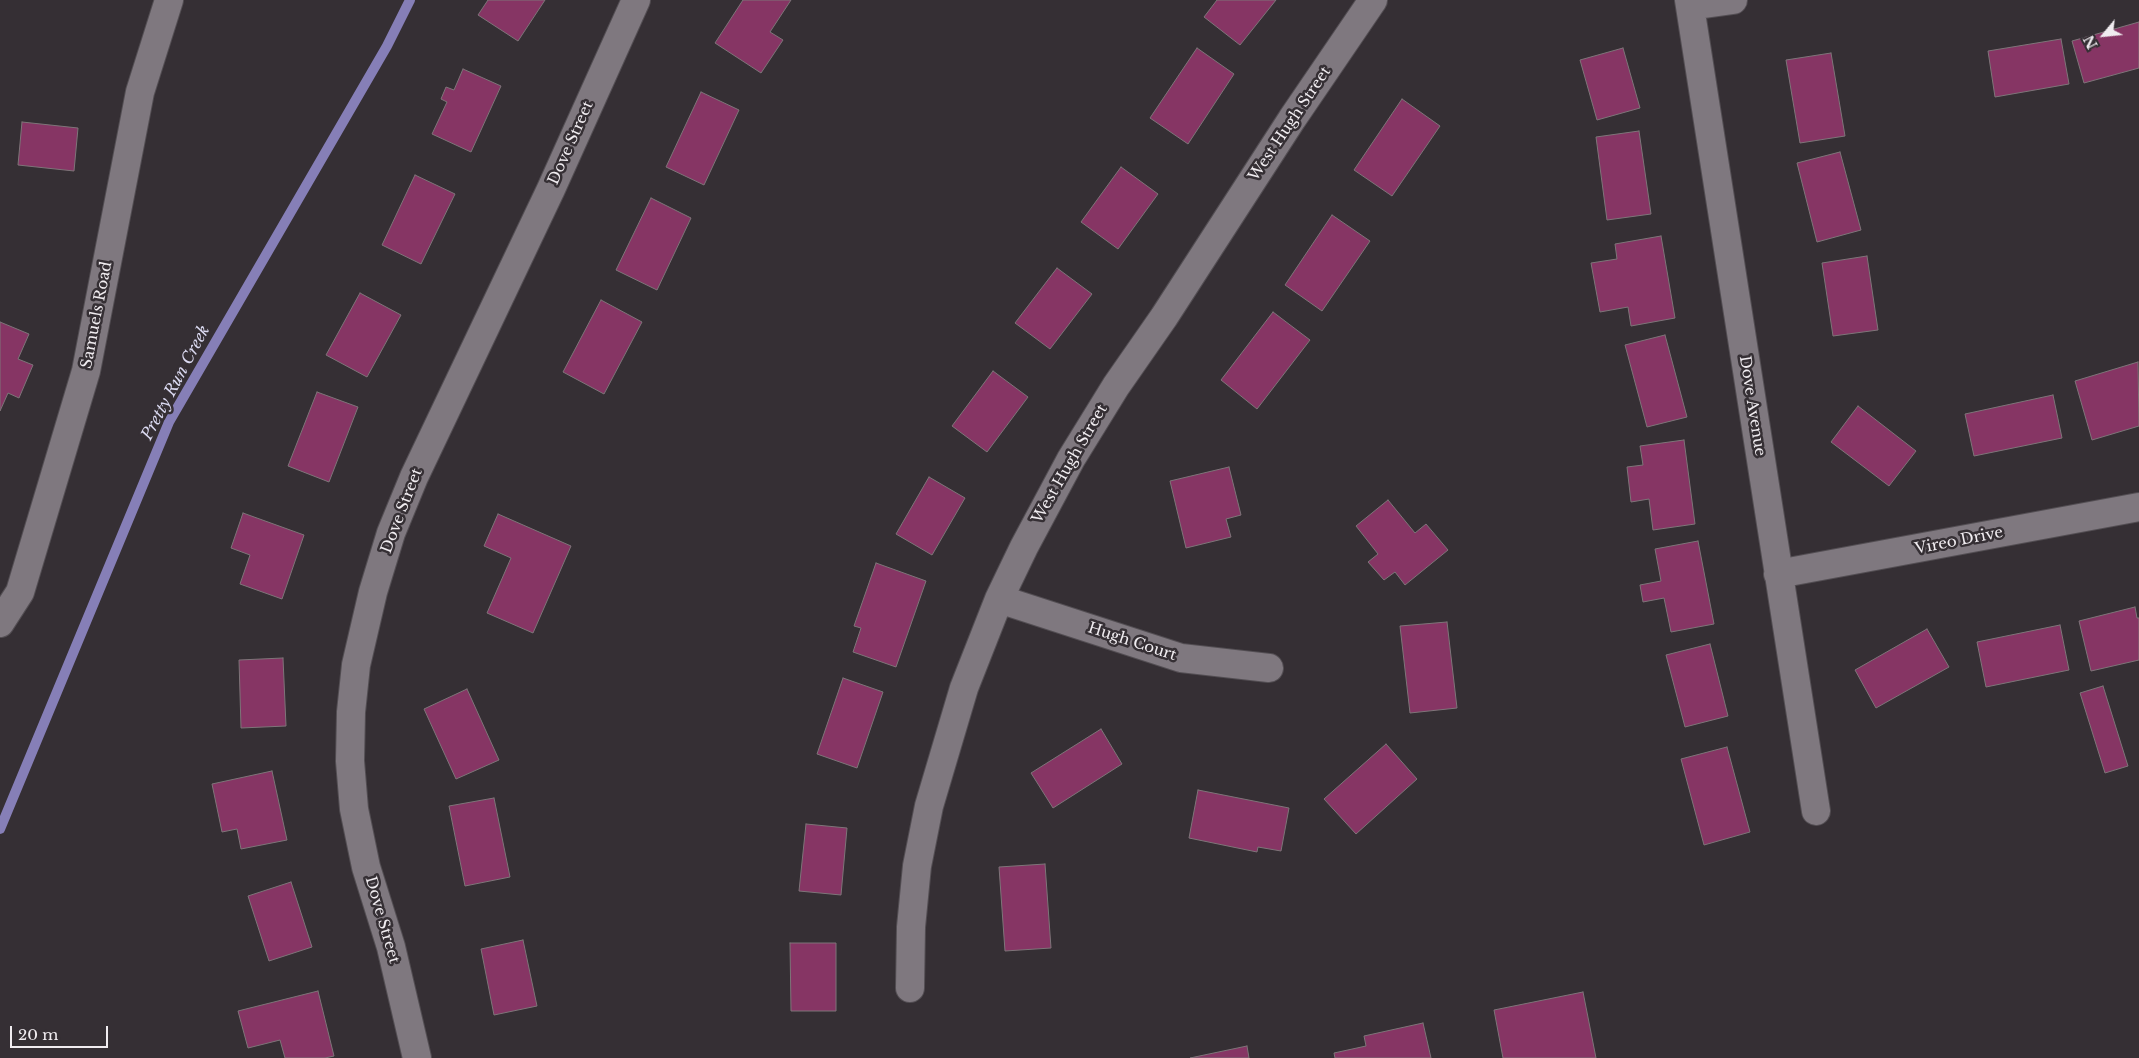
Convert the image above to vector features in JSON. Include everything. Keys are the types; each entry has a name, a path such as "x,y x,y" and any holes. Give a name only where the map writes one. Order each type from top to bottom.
{"street":[{"name":"Samuels Road","path":"0,623 20,592 86,371 140,92 169,0"},
{"name":"Dove Street","path":"417,1058 391,947 366,867 354,809 350,761 351,712 356,665 373,592 391,533 414,477 550,189 636,0"},
{"name":"West Hugh Street","path":"910,988 911,927 929,806 964,688 999,599 1024,547 1071,459 1116,386 1164,317 1292,118 1373,0"},
{"path":"1690,3 1733,0"},
{"name":"Dove Avenue","path":"1690,3 1816,811"},
{"name":"Vireo Drive","path":"1778,574 2139,507"},
{"name":"Hugh Court","path":"999,599 1181,658 1269,668"}],"building":[{"path":"488,0 545,0 518,41 478,15"},
{"path":"743,0 791,0 770,32 783,40 761,73 715,43"},
{"path":"1217,0 1276,0 1240,45 1204,17"},
{"path":"2139,22 2139,68 2084,83 2072,41"},
{"path":"2061,39 2069,84 1995,97 1988,51"},
{"path":"1197,48 1234,74 1188,144 1150,118"},
{"path":"1623,48 1640,108 1597,120 1580,60"},
{"path":"1831,53 1845,136 1800,143 1786,60"},
{"path":"463,69 501,86 471,152 432,134 447,102 441,99 446,87 454,90"},
{"path":"701,92 739,110 704,185 666,167"},
{"path":"1402,99 1440,126 1392,196 1354,170"},
{"path":"22,122 78,128 74,171 18,165"},
{"path":"1639,131 1651,214 1607,220 1596,137"},
{"path":"1840,152 1861,230 1817,242 1797,163"},
{"path":"1121,167 1158,194 1118,249 1081,222"},
{"path":"415,175 455,194 421,264 382,245"},
{"path":"651,198 691,218 657,290 616,270"},
{"path":"1332,215 1370,241 1322,311 1285,285"},
{"path":"1661,236 1675,318 1631,326 1628,307 1600,312 1591,263 1617,259 1615,244"},
{"path":"1867,256 1878,330 1833,336 1822,263"},
{"path":"1057,268 1092,294 1050,349 1015,323"},
{"path":"360,293 401,315 367,377 326,355"},
{"path":"601,300 642,322 604,394 563,372"},
{"path":"1273,312 1310,340 1257,409 1221,380"},
{"path":"0,322 29,334 18,359 33,365 19,398 8,393 0,411"},
{"path":"1665,335 1687,417 1647,427 1625,345"},
{"path":"2138,362 2139,426 2092,440 2075,381"},
{"path":"993,371 1028,397 987,452 952,426"},
{"path":"317,392 358,407 329,482 288,466"},
{"path":"2053,395 2062,438 1974,456 1965,414"},
{"path":"1858,406 1916,451 1889,486 1831,442"},
{"path":"1684,440 1695,524 1653,530 1649,499 1631,502 1627,467 1643,465 1640,446"},
{"path":"1229,467 1241,515 1226,519 1231,537 1186,548 1170,481"},
{"path":"929,477 965,498 932,555 896,534"},
{"path":"1388,500 1415,533 1426,524 1448,550 1405,585 1395,572 1384,580 1368,562 1378,554 1356,526"},
{"path":"243,513 304,535 282,599 240,584 250,555 231,548"},
{"path":"498,514 571,546 533,633 487,613 511,558 484,546"},
{"path":"1698,541 1714,624 1671,632 1664,598 1643,602 1640,585 1661,581 1655,549"},
{"path":"876,563 926,581 896,667 853,652 861,628 854,626"},
{"path":"2135,607 2137,618 2139,618 2139,660 2091,671 2079,621"},
{"path":"1447,622 1457,708 1410,713 1400,626"},
{"path":"2060,625 2069,670 1986,687 1977,642"},
{"path":"1927,629 1949,667 1876,708 1855,670"},
{"path":"1710,644 1728,716 1685,727 1666,655"},
{"path":"283,658 286,726 241,728 239,660"},
{"path":"843,678 883,692 857,768 817,754"},
{"path":"2103,686 2128,766 2105,773 2080,693"},
{"path":"467,689 499,760 456,779 424,709"},
{"path":"1101,729 1122,764 1053,808 1031,773"},
{"path":"1386,744 1417,779 1356,834 1324,799"},
{"path":"1727,747 1750,832 1704,845 1681,759"},
{"path":"272,771 287,840 241,849 237,829 222,832 212,784"},
{"path":"1198,790 1289,808 1281,851 1258,847 1257,852 1189,838"},
{"path":"494,798 510,877 465,886 449,806"},
{"path":"806,824 847,828 841,895 799,891"},
{"path":"1045,864 1051,948 1005,951 999,867"},
{"path":"291,882 312,947 269,961 248,896"},
{"path":"523,940 537,1006 494,1015 481,949"},
{"path":"790,943 836,943 836,1011 791,1011"},
{"path":"318,991 334,1056 325,1058 285,1058 280,1040 248,1048 238,1011"},
{"path":"1583,992 1596,1058 1503,1058 1494,1010"},
{"path":"1423,1023 1431,1058 1335,1058 1334,1053 1366,1046 1364,1036"},
{"path":"1247,1046 1249,1058 1190,1058"}],"waterway":[{"name":"Pretty Run Creek","path":"0,829 169,422 387,46 410,0"}]}
